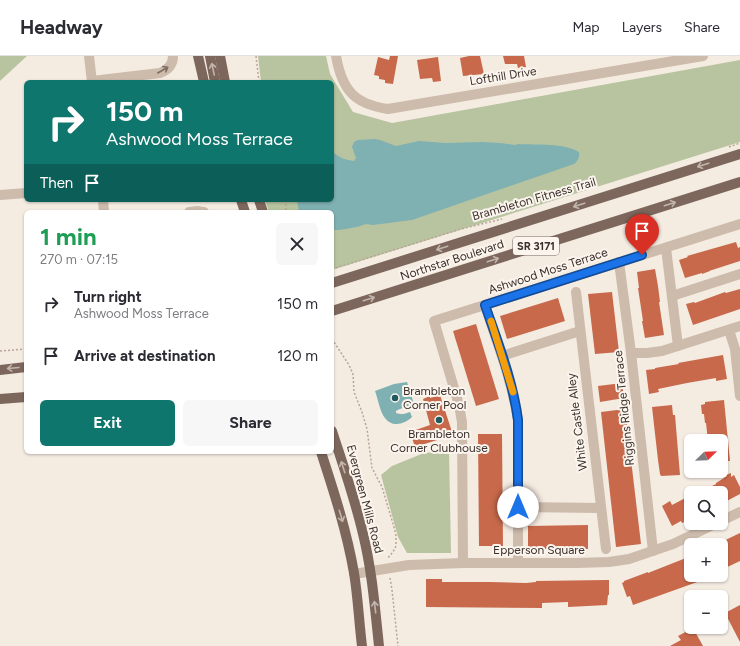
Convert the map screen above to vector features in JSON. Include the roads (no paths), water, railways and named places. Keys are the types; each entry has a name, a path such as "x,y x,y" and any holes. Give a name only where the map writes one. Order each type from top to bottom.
{"main road":[{"path":"198,56 204,80"},
{"path":"210,56 215,80"},
{"path":"220,56 225,80"},
{"name":"Northstar Boulevard","path":"334,282 740,154"},
{"name":"Northstar Boulevard","path":"334,310 740,182"},
{"path":"0,370 24,367"},
{"path":"0,399 24,397"},
{"name":"Evergreen Mills Road","path":"334,438 363,535 370,572 379,646"},
{"path":"322,454 342,521 354,574 362,646"}],"street":[{"path":"89,56 92,80"},
{"path":"105,80 158,74 166,71 170,66 173,56"},
{"name":"Lofthill Drive","path":"336,56 344,83 351,94 365,103 375,107 388,109 703,56"},
{"path":"0,195 24,193"},
{"name":"Ashwood Moss Terrace","path":"463,563 462,422 459,405 434,321 740,224"},
{"path":"666,248 678,346"},
{"name":"Riggins Ridge Terrace","path":"619,262 654,551"},
{"path":"672,296 740,274"},
{"name":"White Castle Alley","path":"576,292 600,508 606,549"},
{"path":"485,305 512,386 518,420 518,564"},
{"path":"631,352 647,353 662,351 740,326"},
{"path":"729,330 735,349 739,371 740,396"},
{"path":"502,356 580,331"},
{"path":"518,507 600,508"},
{"path":"728,518 740,512"},
{"name":"Epperson Square","path":"354,574 409,565 609,562 628,559 654,551 703,530"}],"water":[{"path":"375,139 396,146 419,141 445,143 482,142 515,145 550,145 573,149 579,152 579,156 578,160 574,164 412,220 373,225 366,224 357,227 334,230 334,210 299,210 297,202 334,202 334,153 342,158 354,161 356,158 352,147 354,142 358,140"},
{"name":"Brambleton Corner Pool","path":"407,382 414,404 417,407 414,410 407,407 396,411 396,413 400,414 410,412 412,417 406,422 398,424 391,423 383,415 380,409 375,391 394,384"}],"place":[{"name":"Brambleton Corner Pool","path":"395,398"},
{"name":"Brambleton Corner Clubhouse","path":"439,420"}]}
